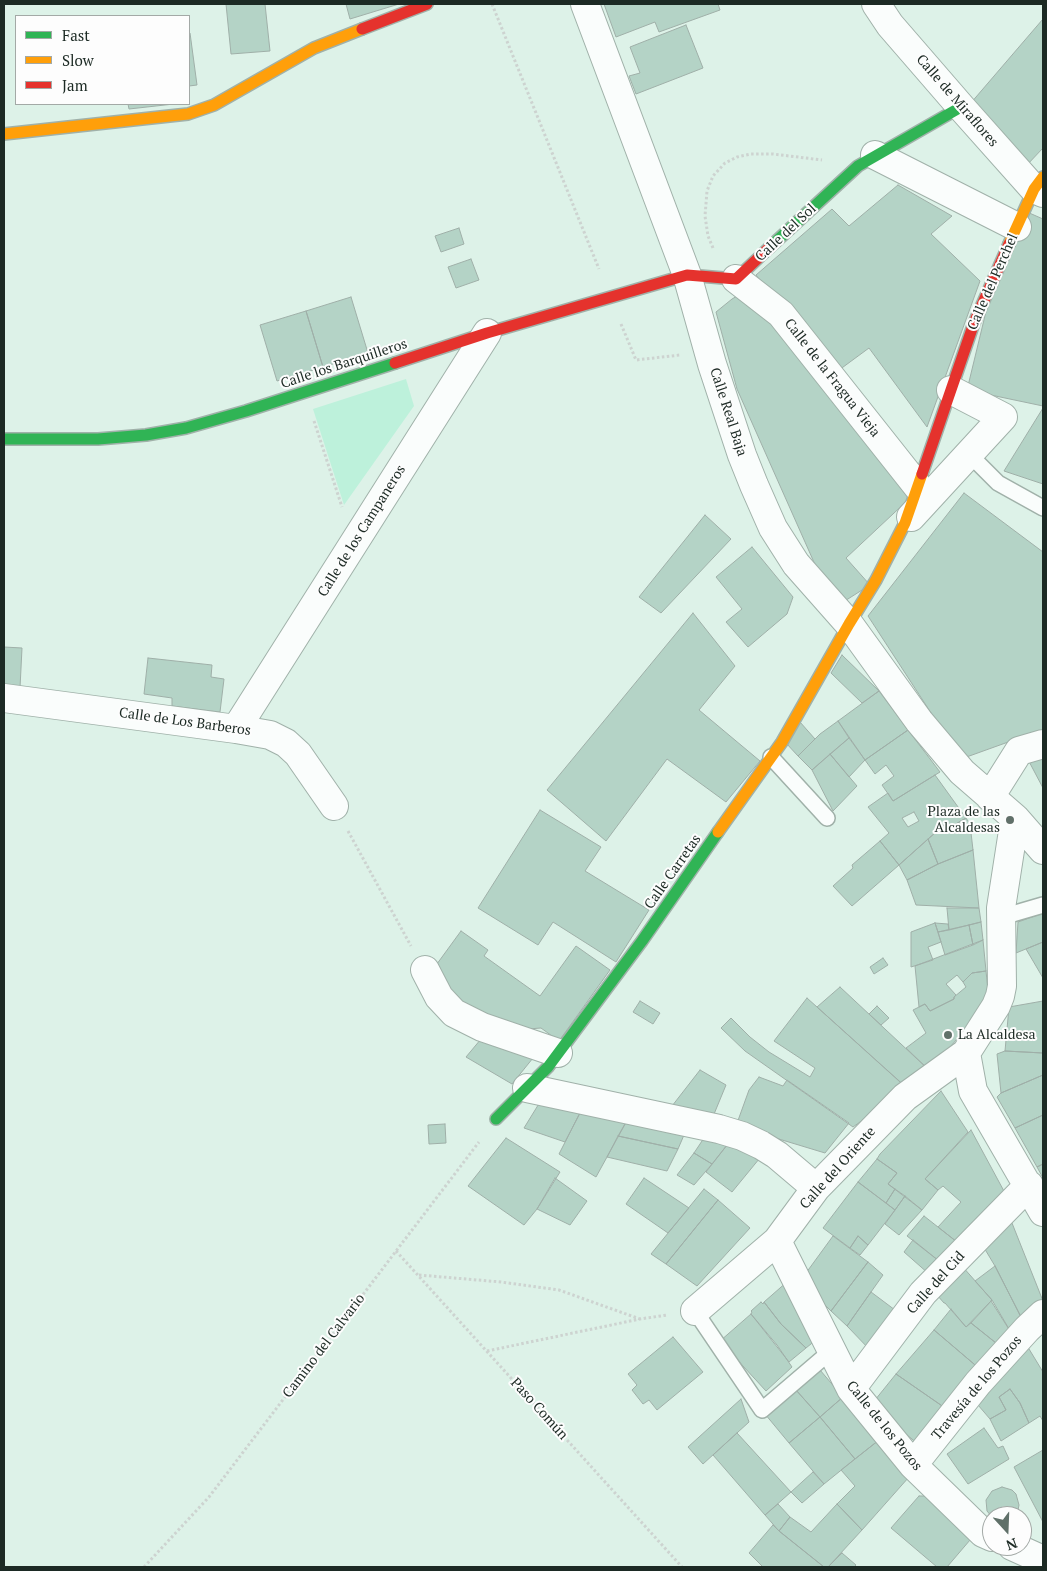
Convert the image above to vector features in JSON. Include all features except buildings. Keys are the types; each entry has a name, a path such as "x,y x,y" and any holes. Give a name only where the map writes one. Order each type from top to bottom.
{"street":[{"path":"4,134 188,114 214,105 314,48 427,4"},
{"name":"Calle Real Baja","path":"585,4 688,275 712,364 742,455 773,528 796,564 849,624 919,721 962,772 990,797"},
{"name":"Calle de Miraflores","path":"876,4 890,25 961,107 1040,186"},
{"name":"Calle del Sol","path":"733,279 866,160 961,107"},
{"path":"866,160 1017,227"},
{"name":"Calle del Perchel","path":"849,624 876,580 905,523 974,323 1017,227 1040,186"},
{"path":"688,275 733,279"},
{"name":"Calle los Barquilleros","path":"4,439 98,439 146,435 186,428 246,412 488,333 688,275"},
{"name":"Calle de la Fragua Vieja","path":"733,279 781,314 918,487"},
{"name":"Calle de los Campaneros","path":"236,729 488,333"},
{"name":"Calle del Perchel","path":"905,523 1003,417 951,390"},
{"name":"Calle Carretas","path":"496,1119 548,1067 642,941 782,742 849,624"},
{"name":"Calle de Los Barberos","path":"4,698 270,735 286,743 298,754 334,806"},
{"path":"1043,744 1019,751 990,797 1015,818 1043,850"},
{"path":"1015,818 1002,908 1002,986 1000,996 996,1006 966,1053 973,1091 1029,1184 1043,1212"},
{"path":"425,970 439,997 454,1013 482,1027 558,1053"},
{"name":"Calle del Oriente","path":"695,1312 777,1241 816,1188 904,1097 966,1053"},
{"path":"527,1088 719,1129 742,1136 761,1144 777,1155 816,1188"},
{"name":"Calle del Cid","path":"851,1389 924,1293 1029,1184"},
{"name":"Calle de los Pozos","path":"777,1241 851,1389 913,1465 982,1532"},
{"name":"Travesía de los Pozos","path":"913,1465 978,1383 1043,1314"}],"lane":[{"path":"969,454 998,483 1043,508"},
{"path":"772,757 827,818"},
{"path":"1002,917 1043,906"},
{"path":"695,1312 762,1410 831,1351"}],"path":[{"path":"492,4 636,360 682,355"},
{"path":"733,279 716,256 708,236 705,216 707,191 713,176 724,163 737,157 751,154 866,160"},
{"path":"304,392 354,544"},
{"path":"334,806 425,970"},
{"name":"Camino del Calvario","path":"144,1567 209,1497 496,1119"},
{"name":"Paso Común","path":"396,1251 682,1567"},
{"path":"417,1275 501,1282 559,1290 640,1319"},
{"path":"486,1351 640,1319 695,1312"}],"green space":[{"path":"406,379 414,406 344,505 313,409"}],"traffic: fast":[{"path":"770,247 858,166 961,107"},
{"path":"4,439 98,439 146,435 186,428 246,411 395,363"},
{"path":"496,1119 548,1067 642,941 718,832"}],"traffic: slow":[{"path":"4,134 188,114 214,105 314,48 362,29"},
{"path":"1009,244 1034,189 1043,177"},
{"path":"718,832 782,742 876,580 905,523 922,474"}],"traffic: jam":[{"path":"362,29 427,4"},
{"path":"922,474 974,323 1009,244"},
{"path":"395,363 487,333 687,275 736,279 770,247"}],"place":[{"name":"Plaza de las Alcaldesas","path":"1010,820"},
{"name":"La Alcaldesa","path":"948,1035"}]}
